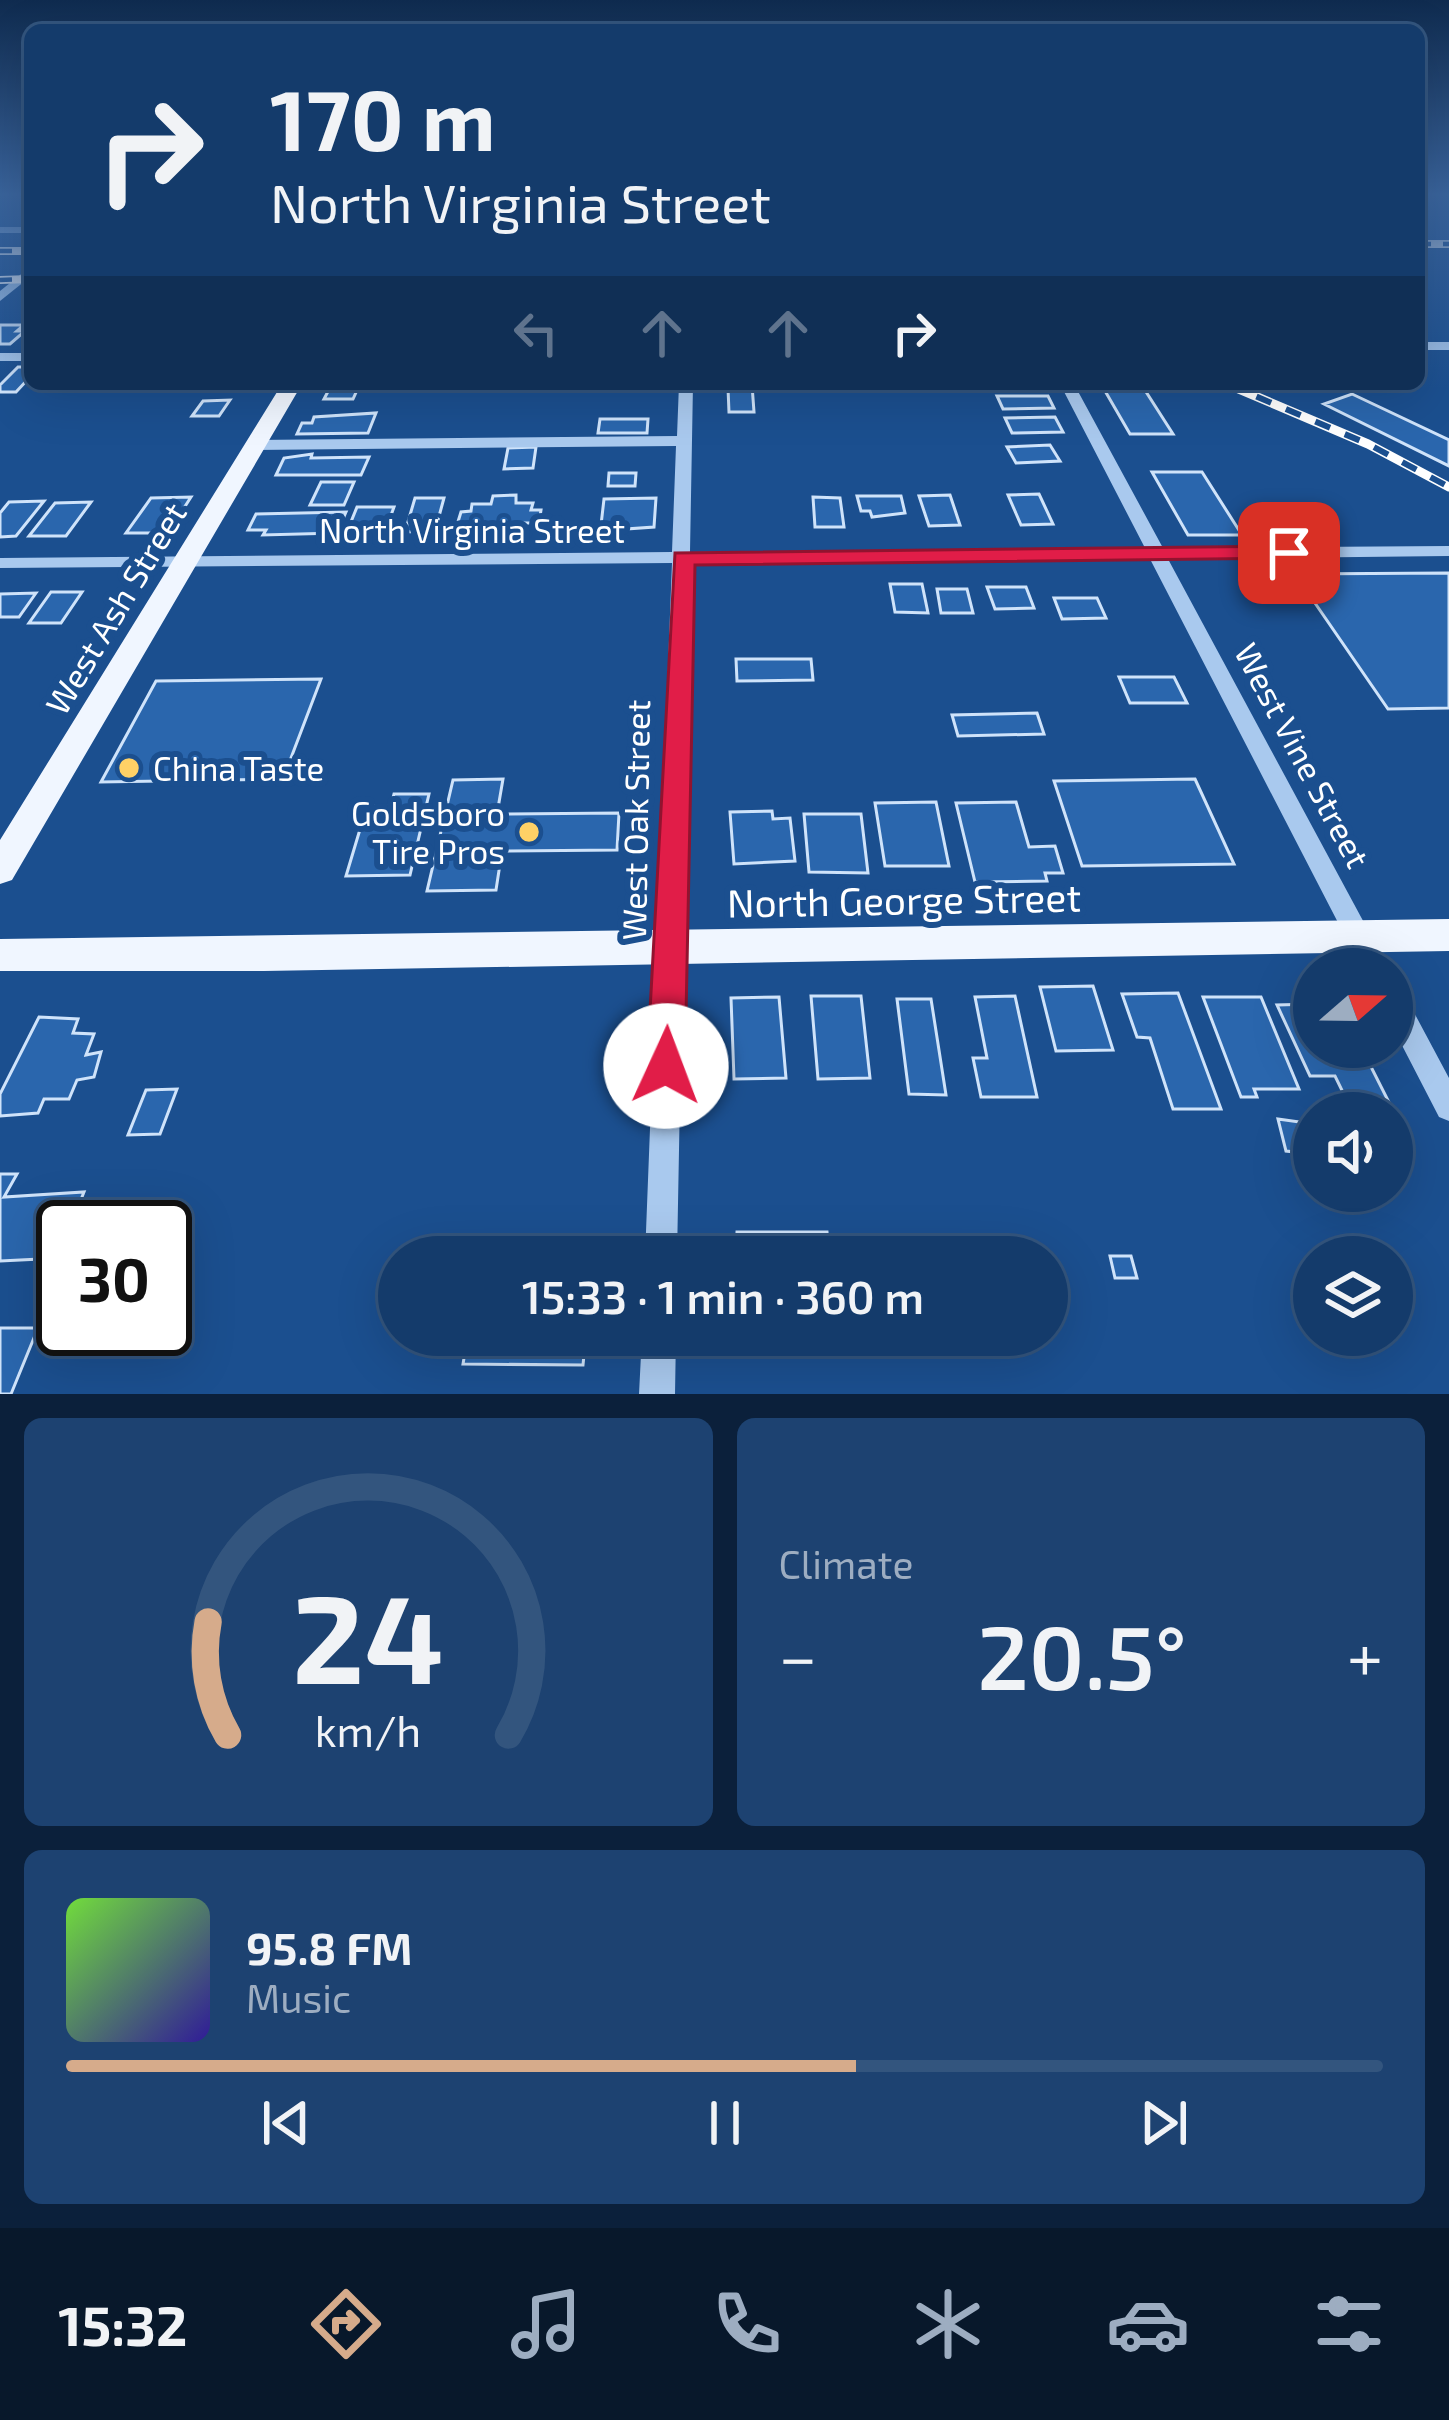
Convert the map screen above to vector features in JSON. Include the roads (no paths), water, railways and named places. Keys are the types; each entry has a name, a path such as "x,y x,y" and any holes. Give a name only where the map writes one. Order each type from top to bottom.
{"main road":[{"name":"West Ash Street","path":"0,870 288,390"},
{"name":"North George Street","path":"1394,948 1449,935"},
{"name":"North George Street","path":"0,955 671,946 1293,953"}],"street":[{"path":"0,296 24,276"},
{"name":"West Oak Street","path":"663,1236 686,390"},
{"name":"West Vine Street","path":"1070,390 1365,948"},
{"path":"254,446 685,441"},
{"name":"North Virginia Street","path":"0,563 1449,551"},
{"path":"1413,1039 1449,1107"},
{"path":"658,1394 659,1356"}],"railway":[{"path":"0,280 24,279"},
{"path":"1241,390 1368,444 1449,487"}],"place":[{"name":"China Taste","path":"129,768"},
{"name":"Goldsboro Tire Pros","path":"529,832"}]}
